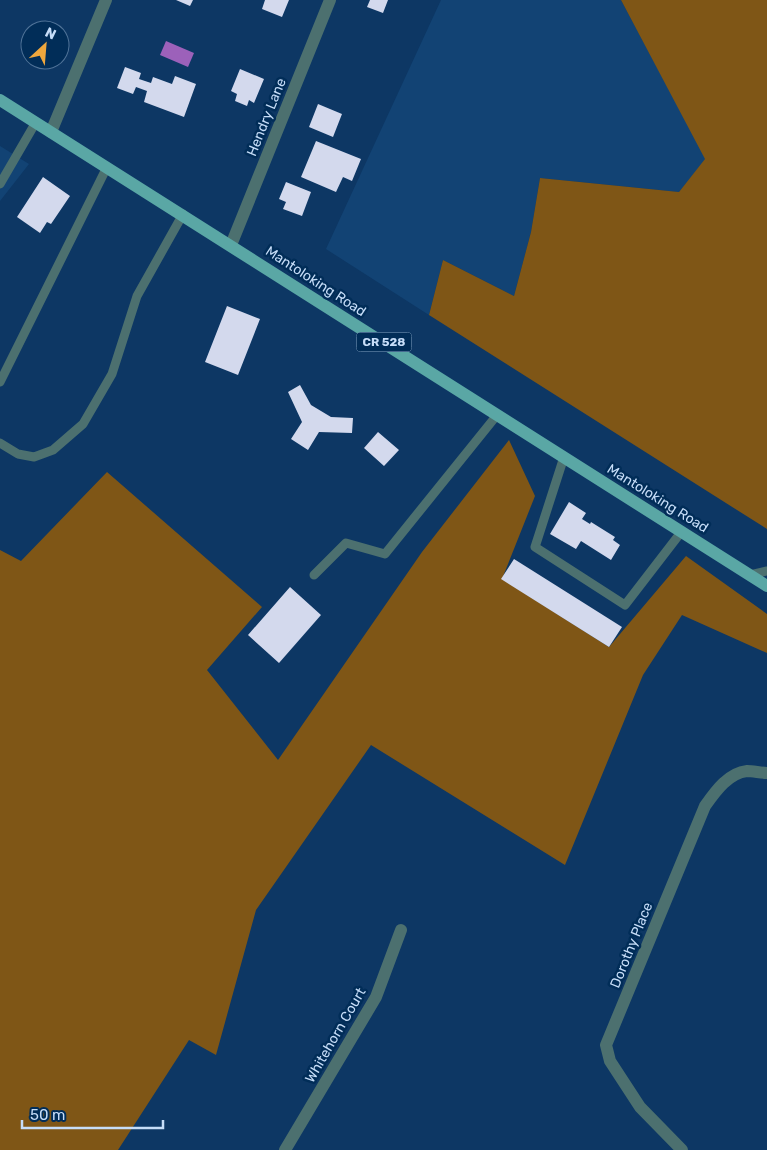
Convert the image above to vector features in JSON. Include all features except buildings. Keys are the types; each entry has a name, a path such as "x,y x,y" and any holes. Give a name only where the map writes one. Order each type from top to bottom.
{"main road":[{"name":"Mantoloking Road","path":"0,100 183,214 767,586"}],"street":[{"path":"51,132 106,0"},
{"name":"Hendry Lane","path":"231,245 330,0"},
{"name":"Dorothy Place","path":"682,1150 640,1106 610,1060 606,1045 704,806 717,789 732,776 746,771 767,773"},
{"name":"Whitehorn Court","path":"285,1150 376,997 401,930"}],"lane":[{"path":"0,184 36,122"},
{"path":"0,382 107,167"},
{"path":"0,443 18,454 34,457 53,450 83,424 112,374 137,296 183,214"},
{"path":"314,575 346,543 384,554 497,415"},
{"path":"564,457 535,547 625,606 682,531"},
{"path":"750,575 767,571"}],"shaded area":[{"path":"441,0 621,0 706,159 679,192 540,178 531,232 514,296 443,260 429,315 326,249"},
{"path":"621,0 767,0 767,529 429,315 443,260 514,296 531,232 540,178 679,192 705,159"},
{"path":"166,41 194,53 188,67 160,55"},
{"path":"0,146 29,164 0,201"},
{"path":"509,440 535,496 502,579 609,647 686,556 767,614 767,653 682,615 643,675 565,865 371,745 256,910 216,1055 189,1040 118,1150 0,1150 0,550 21,561 107,472 262,607 207,670 278,760 422,552"}]}
